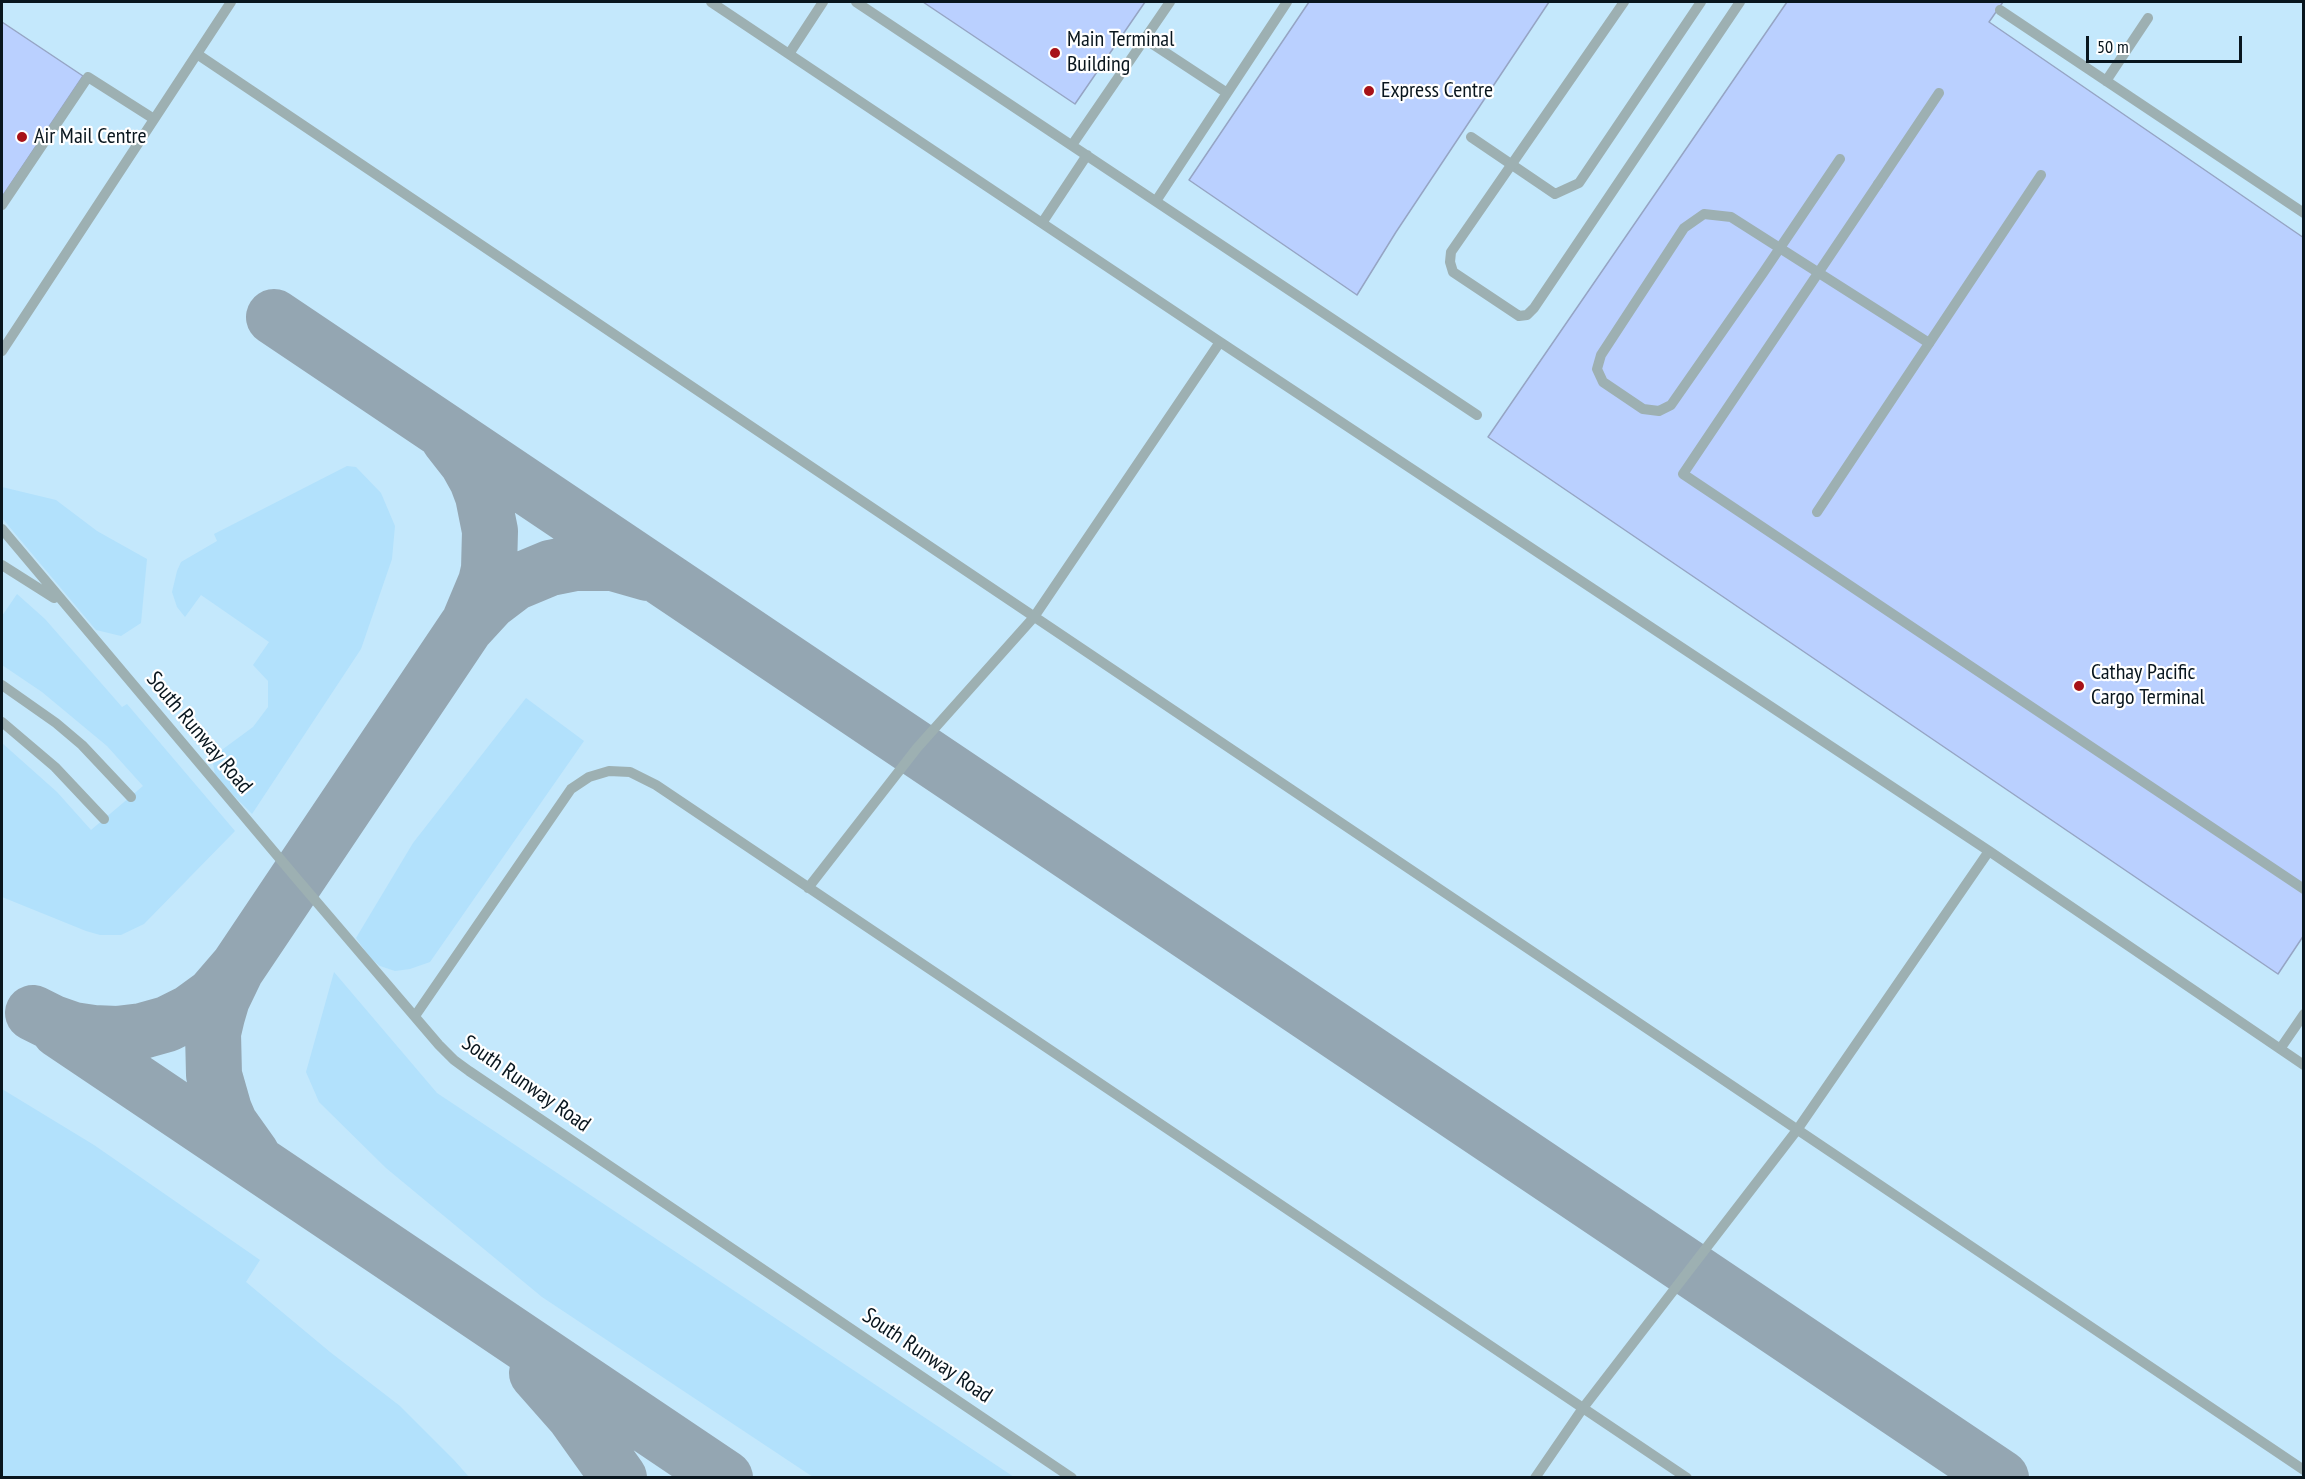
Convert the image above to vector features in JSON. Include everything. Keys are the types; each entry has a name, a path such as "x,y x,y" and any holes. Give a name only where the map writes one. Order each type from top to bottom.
{"lane":[{"path":"2,351 231,2"},
{"path":"711,2 1989,851 2304,1065"},
{"path":"789,54 823,2"},
{"path":"856,2 1477,415"},
{"path":"1072,146 1170,2"},
{"path":"1156,201 1287,2"},
{"path":"1624,2 1451,252 1450,262 1453,272 1519,316 1527,315 1534,308 1740,2"},
{"path":"1471,136 1555,194 1579,183 1701,2"},
{"path":"2000,10 2304,213"},
{"path":"2106,81 2148,18"},
{"path":"1145,39 1227,93"},
{"path":"197,54 2304,1470"},
{"path":"2,205 88,77 154,119"},
{"path":"1939,93 1683,474 2304,889"},
{"path":"1042,223 1087,155"},
{"path":"1840,159 1782,244 1775,254 1756,282 1671,405 1659,411 1643,409 1603,382 1597,369 1601,355 1684,228 1704,214 1731,217 1741,224 1770,242 1780,249 1929,343"},
{"path":"1817,512 2041,175"},
{"path":"808,888 917,748 1034,617 1220,342"},
{"name":"South Runway Road","path":"2,529 62,603 439,1045 469,1071 1072,1478"},
{"name":"South Runway Road","path":"2,565 62,603"},
{"path":"2,685 56,723 82,745 131,797"},
{"path":"2,722 55,767 105,819"},
{"path":"415,1016 571,789 589,777 609,771 630,772 656,785 1687,1478"},
{"path":"1535,1478 1583,1408 1797,1130 1989,851"},
{"path":"2280,1049 2304,1014"}],"shaded area":[{"path":"2,2 2303,2 2303,1477 2,1478"},
{"path":"347,466 356,467 381,493 395,526 392,559 361,649 252,814 221,783 215,775 213,764 219,752 253,727 268,707 268,681 253,665 269,642 201,595 185,617 177,607 172,592 177,571 181,562 217,541 214,534"},
{"path":"2,487 56,500 97,531 147,559 141,623 121,636 96,630 2,518"},
{"path":"17,594 45,619 122,707 127,704 235,831 144,924 121,935 100,935 86,931 2,897 2,743 57,792 91,830 143,786 107,746 42,692 2,665 2,616"},
{"path":"526,698 584,741 430,962 395,971 380,966 371,959 356,938 413,843"},
{"path":"334,972 437,1093 1014,1477 813,1477 542,1297 386,1168 319,1102 306,1072"},
{"path":"2,1089 94,1145 260,1260 246,1282 330,1352 400,1406 469,1477 2,1477"}],"building":[{"name":"Main Terminal Building","path":"923,2 1145,2 1075,104"},
{"name":"Express Centre","path":"1309,2 1549,2 1396,232 1357,295 1189,180"},
{"name":"Cathay Pacific Cargo Terminal","path":"1787,2 2003,2 1989,22 2304,238 2304,935 2278,974 1488,437"},
{"name":"Air Mail Centre","path":"2,22 83,76 2,197"}],"taxiway":[{"path":"274,317 2001,1478"},
{"path":"449,439 467,462 477,480 483,496 490,531 489,569 486,582 468,625"},
{"path":"33,1013 73,1030 117,1034 142,1031 167,1024 191,1012 213,996 238,967 466,627 489,602 514,583 550,568 575,563 613,563 648,573"},
{"path":"235,972 222,999 213,1033 214,1075 230,1124 252,1155"},
{"path":"59,1030 725,1478"},
{"path":"537,1373 574,1415 619,1478"}],"place":[{"name":"Main Terminal Building","path":"1055,53"},
{"name":"Express Centre","path":"1369,91"},
{"name":"Air Mail Centre","path":"22,137"},
{"name":"Cathay Pacific Cargo Terminal","path":"2079,686"}]}
